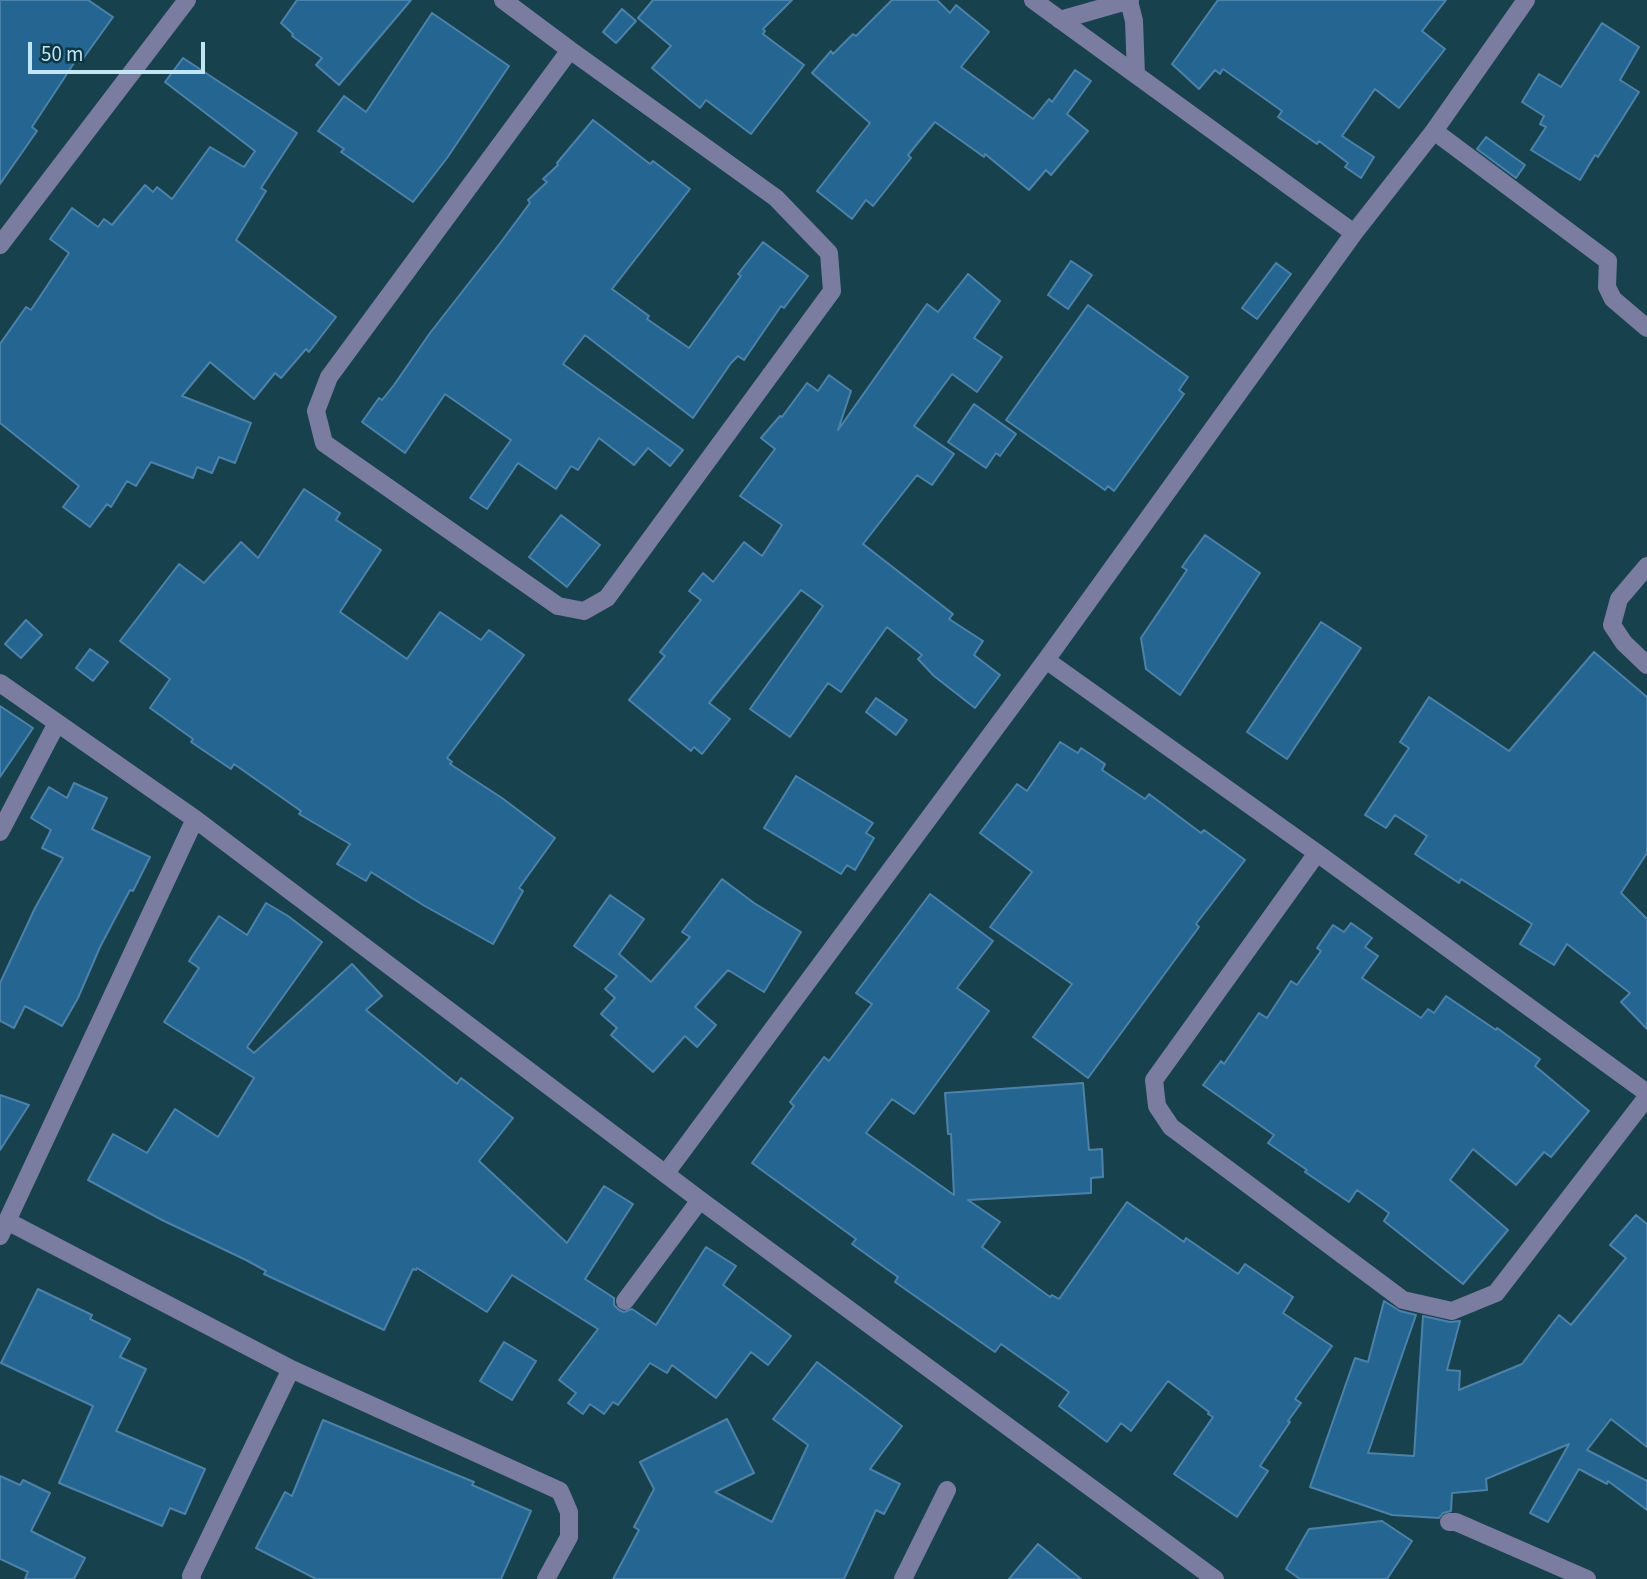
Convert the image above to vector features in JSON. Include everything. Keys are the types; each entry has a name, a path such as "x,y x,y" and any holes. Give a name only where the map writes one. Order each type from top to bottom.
{"street":[{"path":"0,245 187,0"},
{"path":"503,0 776,198 829,253 832,291 607,598 584,611 558,606 324,443 316,411 329,377 570,50"},
{"path":"1033,0 1354,233"},
{"path":"666,1173 1046,660 1354,233 1434,131 1526,0"},
{"path":"1060,20 1130,1 1134,21 1136,75"},
{"path":"1434,131 1608,261 1607,287 1613,299 1647,328"},
{"path":"1647,566 1619,599 1612,625 1624,643 1647,665"},
{"path":"1046,660 1317,853 1647,1095 1496,1293 1452,1311 1403,1300 1171,1127 1157,1106 1154,1080 1317,853"},
{"path":"0,683 195,818 700,1200 1215,1579"},
{"path":"0,832 57,723"},
{"path":"195,818 4,1228 291,1369 560,1491 569,1512 569,1537 546,1579"},
{"path":"625,1301 700,1200"},
{"path":"192,1579 191,1576 291,1369"},
{"path":"903,1579 947,1490"},
{"path":"1449,1522 1456,1522 1587,1579"}],"building":[{"path":"0,0 88,0 113,17 80,63 76,60 32,127 37,131 0,184"},
{"path":"297,0 411,0 339,85 316,65 322,58 292,36 281,23"},
{"path":"653,0 792,0 763,29 763,34 804,65 751,134 706,100 700,108 652,68 671,46 638,18"},
{"path":"892,0 937,0 950,13 956,5 989,32 961,67 1033,119 1049,99 1052,102 1075,70 1091,81 1067,114 1088,131 1051,175 1046,170 1029,190 985,154 984,157 935,122 908,155 911,158 873,206 866,200 852,219 817,191 870,123 812,73 831,51 833,54 853,34 856,36"},
{"path":"1218,0 1446,0 1422,31 1445,49 1399,108 1375,89 1342,136 1374,157 1361,178 1345,167 1348,163 1319,141 1317,144 1278,117 1282,111 1223,69 1220,74 1215,70 1199,89 1172,64"},
{"path":"622,9 636,21 616,43 603,32"},
{"path":"432,13 509,66 447,158 413,202 341,152 344,149 318,131 344,96 366,112"},
{"path":"1602,23 1639,47 1620,80 1639,92 1598,157 1595,155 1580,180 1531,150 1546,127 1540,124 1544,116 1522,102 1539,74 1561,87"},
{"path":"183,58 297,133 261,188 266,191 236,240 336,317 309,352 306,349 281,378 275,373 254,399 210,362 182,396 251,423 235,463 219,457 212,473 197,467 193,478 151,462 136,486 127,481 111,507 107,504 90,527 63,507 79,486 0,423 0,344 26,307 31,310 69,253 50,239 72,208 98,227 104,219 112,225 145,185 153,192 157,187 172,199 210,147 244,167 255,151 165,82"},
{"path":"593,120 650,164 653,161 690,189 612,289 649,316 647,319 689,348 741,276 738,274 763,242 808,276 784,308 781,306 744,360 738,356 731,363 693,418 585,335 563,364 683,450 670,466 648,448 634,465 599,438 578,470 571,466 556,489 518,463 487,509 470,498 511,440 445,394 405,453 362,422 379,398 382,400 394,385 430,333 501,242 530,203 528,200 547,182 543,179 558,165"},
{"path":"1486,137 1525,165 1516,178 1477,149"},
{"path":"1071,261 1092,275 1068,309 1048,295"},
{"path":"1276,263 1291,274 1257,319 1242,308"},
{"path":"968,274 1000,301 974,338 1002,357 977,392 952,374 914,426 954,454 932,485 917,475 863,544 953,614 949,619 983,641 974,655 1000,675 975,708 934,676 918,659 922,655 887,627 841,692 828,683 790,737 750,709 823,606 801,590 709,703 730,719 702,754 694,747 691,751 629,700 665,656 660,652 701,600 689,591 703,573 713,582 744,542 762,556 782,525 740,496 775,449 761,438 780,416 782,417 807,383 818,391 829,375 851,391 838,430 927,304 938,312"},
{"path":"1088,305 1188,377 1179,390 1184,394 1114,491 1108,486 1105,490 1006,420"},
{"path":"974,404 1016,434 1000,456 996,453 986,468 948,442"},
{"path":"304,489 340,513 336,520 381,550 340,612 407,659 440,612 481,640 489,630 524,655 447,758 452,762 450,764 502,798 555,838 519,888 523,891 493,944 371,872 366,881 337,864 350,844 299,814 301,811 234,764 231,769 191,742 193,739 150,708 170,679 120,641 179,564 204,583 241,542 258,558"},
{"path":"561,515 600,545 567,587 529,557"},
{"path":"1205,535 1260,573 1180,695 1146,669 1141,638 1187,570 1182,567"},
{"path":"26,620 42,635 21,658 5,644"},
{"path":"1321,622 1361,648 1287,759 1247,732"},
{"path":"90,649 108,662 93,681 76,668"},
{"path":"1594,652 1647,697 1647,853 1621,893 1647,919 1647,1029 1621,1002 1630,993 1567,944 1554,965 1520,944 1532,924 1461,879 1459,883 1415,854 1427,836 1395,815 1386,828 1365,815 1409,748 1400,742 1429,697 1509,751"},
{"path":"876,698 907,720 896,735 866,712"},
{"path":"0,706 33,728 0,777"},
{"path":"1060,742 1078,753 1081,748 1105,764 1102,770 1145,799 1149,794 1201,833 1204,830 1245,860 1196,924 1199,927 1088,1078 1033,1037 1072,984 990,927 1032,872 980,833 1017,784 1027,791"},
{"path":"796,776 873,823 866,833 874,838 855,870 847,865 841,874 764,828"},
{"path":"74,783 107,798 92,829 150,857 100,947 78,998 62,1026 25,1006 14,1028 0,1021 0,983 35,908 63,858 42,848 51,830 31,818 49,787 67,798"},
{"path":"722,879 754,903 801,932 764,992 728,970 695,1007 716,1025 697,1047 685,1036 653,1072 611,1035 617,1028 601,1014 615,998 605,989 617,976 574,946 610,895 644,919 619,954 651,982 690,937 682,932"},
{"path":"930,894 993,941 957,988 989,1011 914,1114 892,1099 866,1133 954,1195 951,1134 948,1134 945,1093 1083,1083 1089,1150 1102,1149 1103,1177 1091,1178 1091,1193 968,1200 1000,1222 982,1247 1050,1297 1052,1295 1059,1299 1127,1202 1184,1242 1186,1238 1238,1274 1245,1264 1293,1297 1283,1313 1332,1346 1295,1399 1301,1403 1260,1466 1268,1471 1237,1517 1174,1474 1213,1417 1168,1381 1131,1431 1121,1423 1107,1442 1059,1406 1069,1392 1001,1344 995,1352 895,1282 898,1277 852,1244 856,1239 752,1163 794,1106 790,1102 824,1057 829,1061 872,1004 856,993"},
{"path":"266,903 322,942 247,1047 254,1053 352,964 382,996 366,1010 457,1084 461,1078 513,1118 479,1161 567,1243 604,1186 633,1204 585,1279 614,1298 614,1305 619,1310 624,1312 632,1309 656,1325 706,1247 736,1266 723,1285 791,1336 768,1365 751,1352 716,1398 672,1365 667,1373 650,1363 618,1405 613,1402 604,1414 590,1404 583,1414 568,1403 576,1393 559,1380 598,1329 512,1275 487,1312 417,1268 413,1269 384,1330 264,1274 266,1271 246,1260 162,1220 88,1180 113,1134 147,1153 175,1109 218,1137 254,1078 164,1022 199,968 189,961 219,916 247,935"},
{"path":"1351,923 1372,938 1365,947 1378,956 1362,978 1421,1018 1428,1009 1434,1013 1446,996 1540,1059 1535,1066 1589,1111 1551,1157 1544,1152 1516,1185 1473,1149 1450,1180 1508,1230 1463,1284 1384,1221 1389,1213 1357,1190 1349,1202 1305,1172 1307,1170 1268,1143 1274,1135 1203,1085 1221,1061 1224,1064 1259,1013 1267,1018 1291,981 1297,985 1321,951 1317,948 1333,925 1344,932"},
{"path":"0,1095 29,1105 0,1150"},
{"path":"1636,1215 1647,1224 1647,1447 1611,1419 1587,1450 1647,1481 1647,1510 1608,1481 1607,1484 1579,1469 1548,1522 1530,1513 1569,1444 1486,1479 1487,1490 1452,1493 1451,1511 1443,1513 1439,1518 1392,1515 1310,1487 1355,1358 1368,1362 1384,1301 1400,1311 1416,1315 1368,1453 1414,1456 1423,1316 1450,1322 1460,1321 1447,1370 1460,1371 1459,1390 1522,1364 1559,1315 1571,1325 1626,1258 1610,1245"},
{"path":"38,1289 92,1315 90,1319 130,1339 120,1357 146,1369 116,1431 205,1469 185,1514 170,1508 162,1526 59,1483 93,1406 1,1363"},
{"path":"504,1342 536,1361 512,1400 480,1381"},
{"path":"817,1362 902,1426 870,1469 900,1484 884,1514 876,1510 844,1579 613,1579 639,1530 634,1527 654,1489 640,1462 727,1419 754,1473 715,1492 772,1522 808,1445 773,1419"},
{"path":"323,1420 474,1482 472,1485 531,1511 501,1579 316,1579 256,1548 285,1492 292,1496"},
{"path":"0,1476 20,1485 23,1480 50,1493 31,1531 85,1558 74,1579 25,1579 28,1572 0,1559"},
{"path":"1382,1521 1412,1541 1387,1579 1300,1579 1286,1569 1309,1529"},
{"path":"1038,1544 1081,1579 1009,1579"}]}
